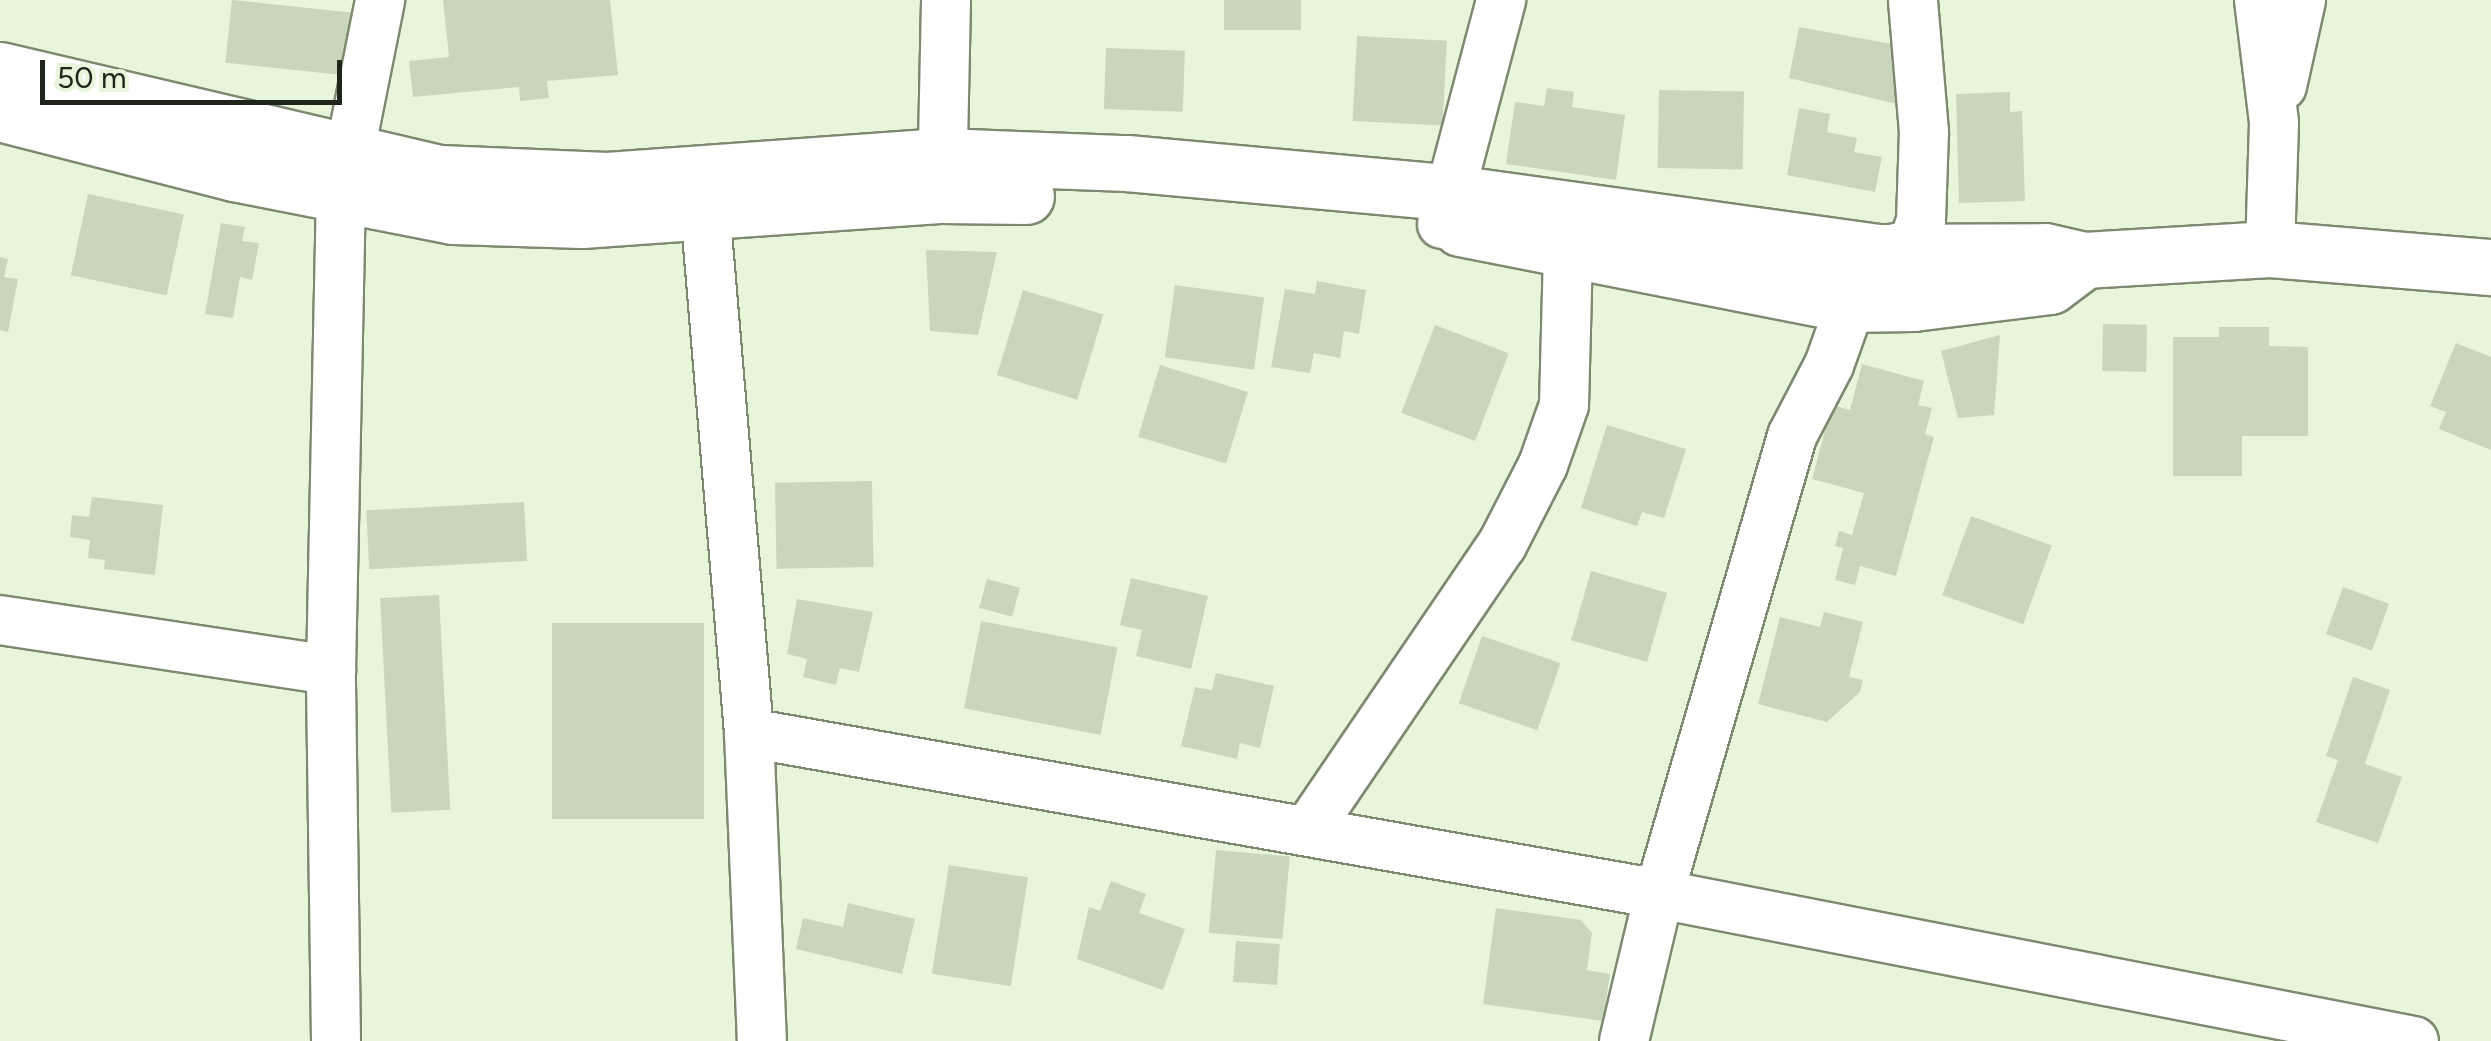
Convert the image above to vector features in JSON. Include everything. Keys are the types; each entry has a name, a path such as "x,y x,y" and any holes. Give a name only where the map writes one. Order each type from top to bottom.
{"street":[{"path":"336,1041 331,670 343,176 380,0"},
{"path":"942,176 946,0"},
{"path":"1444,208 1501,0"},
{"path":"1624,1041 1659,894 1780,473 1828,364 1846,304 1880,252 1914,244 1921,222 1924,132 1913,0"},
{"path":"2259,0 2274,123 2270,249"},
{"path":"2274,123 2301,0"},
{"path":"0,70 343,176 511,220 702,191 942,176 1206,199 1444,208 1880,252 2045,252 2084,260 2270,249 2491,268"},
{"path":"0,113 343,176"},
{"path":"702,191 749,733 762,1041"},
{"path":"1444,208 1568,253 1846,304 1912,304 2050,286 2084,260"},
{"path":"1308,830 1502,546 1544,466 1564,405 1568,253"},
{"path":"0,620 331,670"},
{"path":"749,733 1659,894 2290,1029 2414,1041"}],"building":[{"path":"232,0 353,13 347,75 225,63"},
{"path":"443,0 610,0 618,75 547,81 549,98 520,101 519,87 413,97 409,61 449,57"},
{"path":"1224,0 1301,0 1301,30 1224,30"},
{"path":"1799,27 1903,46 1901,105 1789,78"},
{"path":"1357,36 1447,41 1442,126 1353,121"},
{"path":"1106,48 1185,51 1183,112 1104,109"},
{"path":"1547,88 1574,92 1572,107 1625,115 1616,180 1506,164 1515,102 1544,106"},
{"path":"1659,90 1744,91 1743,169 1658,168"},
{"path":"2010,92 2010,112 2022,111 2025,201 1959,203 1956,94"},
{"path":"1799,108 1830,114 1827,132 1857,138 1854,152 1882,157 1875,192 1787,175"},
{"path":"88,194 184,214 167,296 71,275"},
{"path":"221,223 245,227 242,241 259,243 252,280 240,277 233,318 205,314"},
{"path":"926,250 997,252 978,335 930,331"},
{"path":"0,257 8,259 4,277 18,279 8,332 0,330"},
{"path":"1317,281 1366,290 1359,334 1344,331 1340,358 1314,353 1310,373 1271,367 1285,289 1315,294"},
{"path":"1175,285 1264,298 1254,370 1165,357"},
{"path":"1023,290 1103,315 1077,400 997,375"},
{"path":"2103,324 2147,325 2146,372 2102,371"},
{"path":"1435,325 1509,353 1475,441 1401,413"},
{"path":"2219,327 2269,327 2269,346 2308,347 2308,436 2242,436 2242,476 2173,476 2173,337 2219,337"},
{"path":"2000,335 1994,415 1958,418 1941,351"},
{"path":"2456,343 2491,357 2491,450 2439,429 2446,412 2430,406"},
{"path":"1862,364 1924,381 1918,405 1932,408 1925,434 1934,437 1896,576 1860,566 1855,585 1835,580 1843,548 1835,546 1839,531 1852,535 1864,493 1812,479 1832,405 1850,410"},
{"path":"1160,365 1248,392 1226,464 1138,437"},
{"path":"1607,425 1686,449 1664,518 1642,512 1637,526 1581,508"},
{"path":"872,481 874,567 777,569 775,483"},
{"path":"92,497 163,505 155,575 104,569 105,560 88,558 90,540 70,537 72,515 89,517"},
{"path":"524,502 527,561 369,569 366,510"},
{"path":"1971,516 2052,545 2023,624 1942,595"},
{"path":"1591,571 1667,593 1647,662 1571,640"},
{"path":"1131,578 1208,596 1191,669 1136,656 1142,630 1120,625"},
{"path":"987,579 1020,588 1012,617 979,608"},
{"path":"2343,587 2389,604 2372,651 2326,634"},
{"path":"439,595 450,810 391,813 380,598"},
{"path":"797,599 873,612 859,672 840,668 836,685 803,677 807,659 787,654"},
{"path":"1824,612 1863,622 1849,677 1863,680 1860,692 1827,722 1758,704 1780,617 1820,627"},
{"path":"981,621 1117,648 1100,735 964,708"},
{"path":"552,623 704,623 704,819 552,819"},
{"path":"1482,636 1560,663 1537,730 1459,703"},
{"path":"1216,673 1274,686 1260,748 1240,743 1237,759 1181,746 1195,687 1212,690"},
{"path":"2353,677 2390,690 2365,764 2402,777 2378,843 2316,822 2338,760 2326,756"},
{"path":"1216,850 1290,856 1282,939 1209,933"},
{"path":"949,865 1028,878 1011,986 932,974"},
{"path":"1111,881 1146,894 1139,913 1185,929 1163,990 1077,959 1089,907 1100,911"},
{"path":"848,903 915,919 902,974 796,949 803,918 843,927"},
{"path":"1496,908 1581,920 1592,933 1587,970 1610,974 1603,1021 1483,1004"},
{"path":"1236,941 1280,944 1277,985 1233,982"}]}
